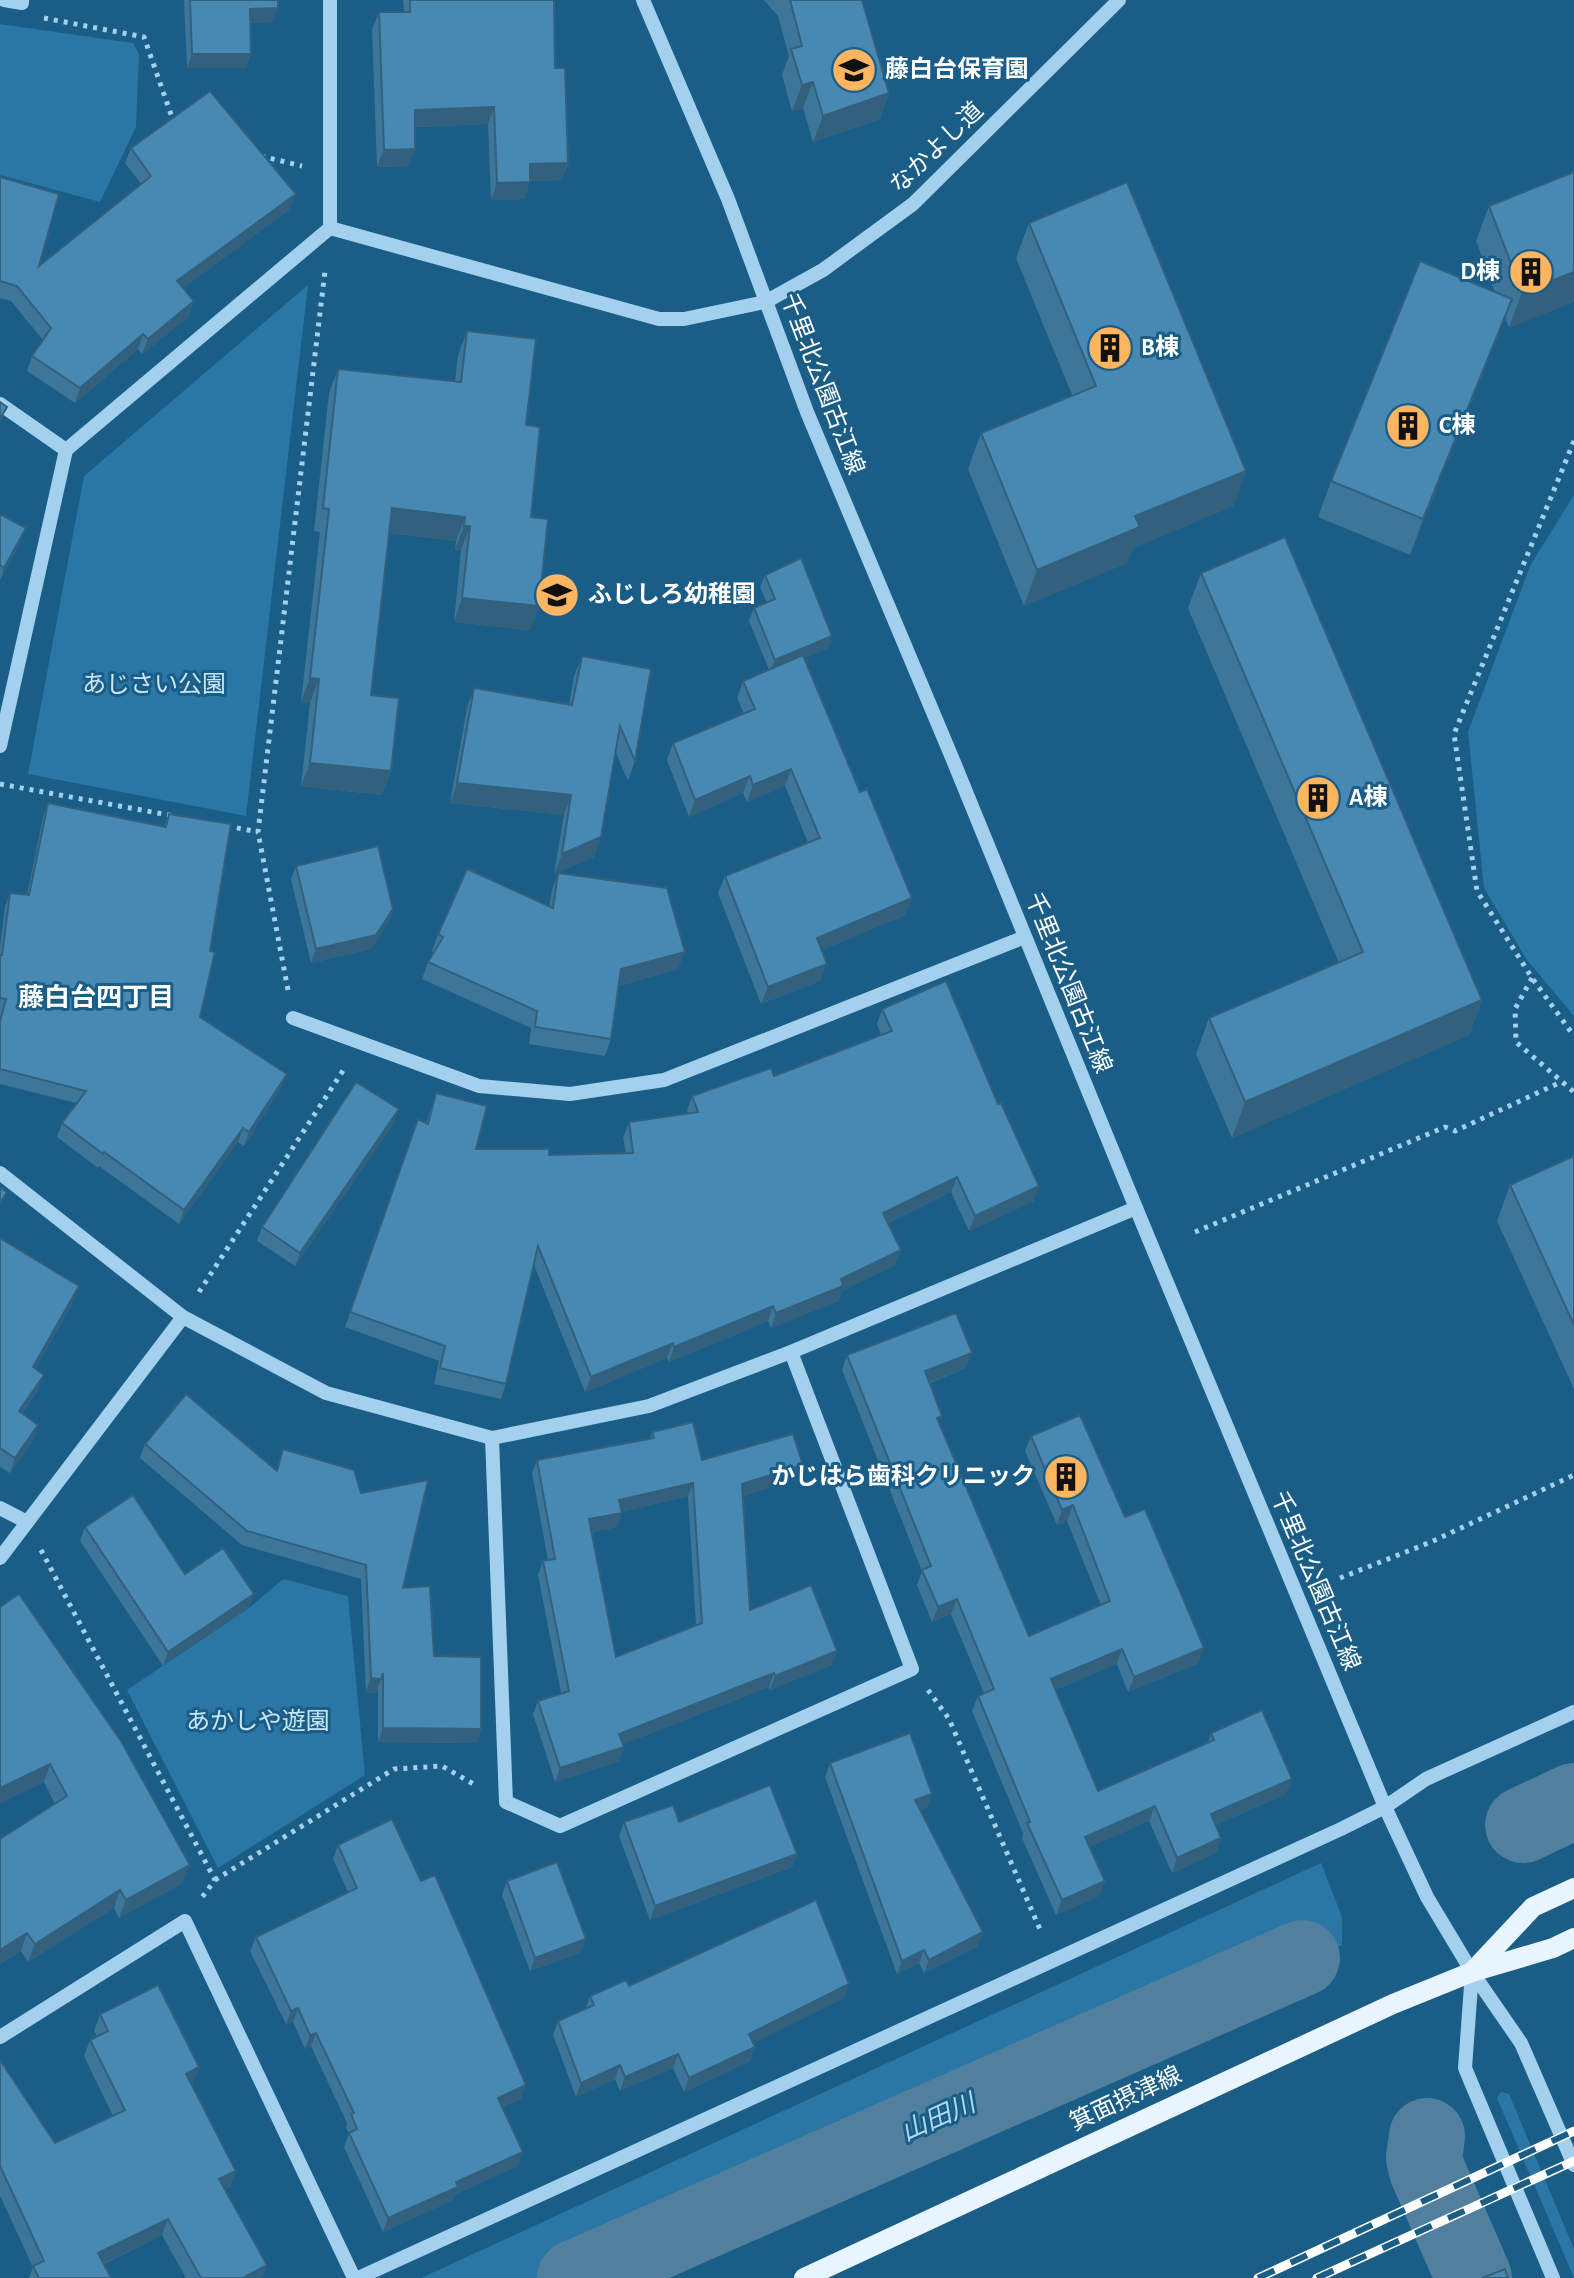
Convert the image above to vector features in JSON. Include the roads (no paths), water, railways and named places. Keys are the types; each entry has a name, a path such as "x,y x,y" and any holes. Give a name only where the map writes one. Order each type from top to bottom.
{"main road":[{"name":"箕面摂津線","path":"1472,1972 1533,1907 1574,1888"},
{"name":"箕面摂津線","path":"804,2278 1393,2004 1472,1972 1553,1948 1574,1938"}],"street":[{"path":"4,0 22,1"},
{"path":"0,746 66,450 330,228 330,0"},
{"name":"千里北公園古江線","path":"643,0 728,199 807,412 1385,1807 1427,1897 1472,1972 1521,2043 1574,2165"},
{"name":"なかよし道","path":"330,228 659,319 684,319 765,302 823,270 913,204 1119,0"},
{"path":"0,404 66,450"},
{"path":"293,1018 479,1086 570,1094 664,1080 1025,937"},
{"path":"0,1173 183,1317 326,1393 492,1438 649,1406 791,1352 1136,1208"},
{"path":"0,1558 183,1317"},
{"path":"492,1438 506,1802 560,1826 912,1669 791,1352"},
{"path":"0,1508 27,1522"},
{"path":"0,2037 185,1921 356,2278 1054,1961 1385,1807 1426,1779 1574,1712"},
{"path":"1472,1972 1465,2068 1553,2278"}],"waterway":[{"name":"山田川","path":"1523,1825 1574,1801"},
{"name":"山田川","path":"575,2278 1302,1958"},
{"path":"1427,2136 1424,2158 1427,2170 1474,2278"}],"railway":[{"path":"1258,2278 1574,2131"},
{"path":"1317,2278 1574,2161"}],"place":[{"name":"藤白台保育園","path":"854,70"},
{"name":"D棟","path":"1531,272"},
{"name":"B棟","path":"1110,348"},
{"name":"C棟","path":"1408,426"},
{"name":"ふじしろ幼稚園","path":"557,595"},
{"name":"A棟","path":"1318,798"},
{"name":"かじはら歯科クリニック","path":"1066,1477"}],"district":[{"name":"藤白台四丁目","path":"96,998"}],"park label":[{"name":"あじさい公園","path":"154,685"},
{"name":"あかしや遊園","path":"258,1722"}]}
